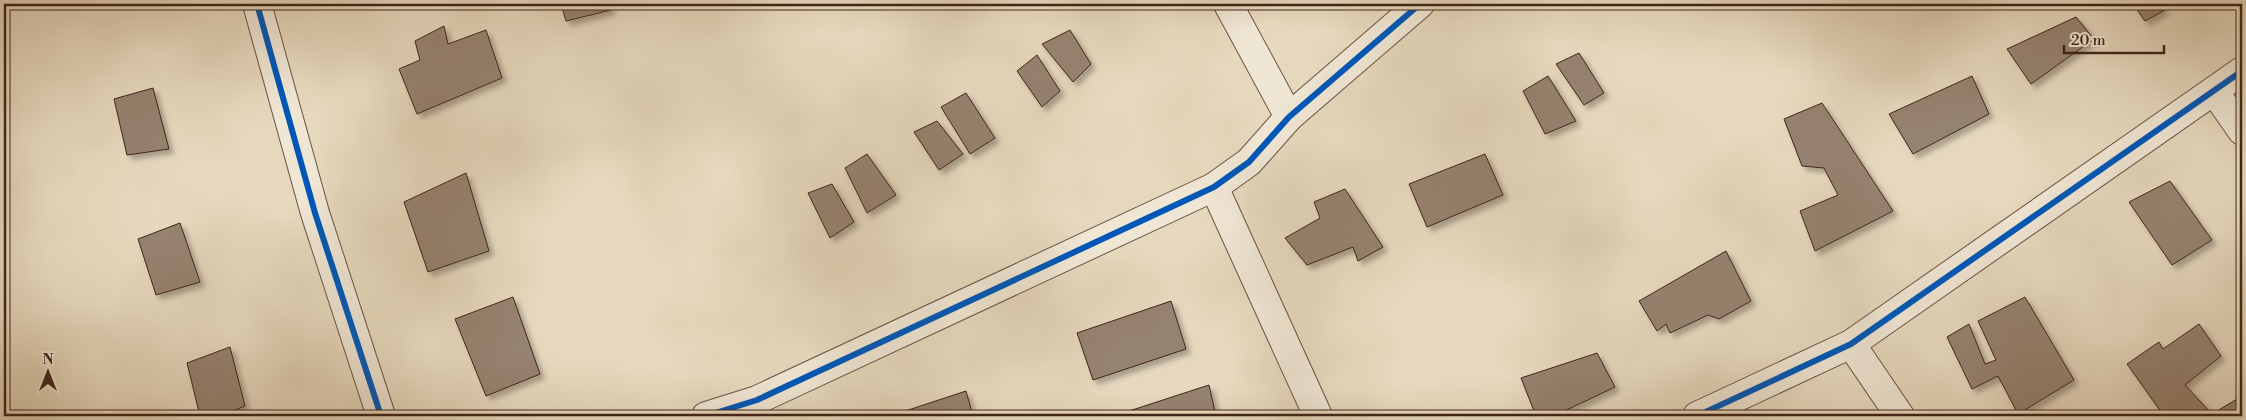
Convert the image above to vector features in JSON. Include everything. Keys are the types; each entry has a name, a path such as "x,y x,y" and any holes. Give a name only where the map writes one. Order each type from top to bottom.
{"street":[{"path":"257,4 315,213 381,416"},
{"path":"1228,4 1289,117"},
{"path":"706,416 760,408 1214,187 1249,162 1289,117 1420,4"},
{"path":"1697,416 1851,344 2242,71"},
{"path":"2214,91 2242,131"},
{"path":"1214,187 1318,416"},
{"path":"1851,344 1900,416"}],"building":[{"path":"561,4 609,4 611,10 566,21"},
{"path":"2133,4 2160,4 2165,10 2145,21"},
{"path":"2076,17 2094,39 2031,84 2007,49"},
{"path":"444,26 448,44 486,30 502,78 417,114 399,69 420,60 415,41"},
{"path":"1070,30 1091,64 1073,82 1042,44"},
{"path":"1579,53 1604,93 1584,105 1556,64"},
{"path":"1037,55 1060,91 1042,107 1017,71"},
{"path":"1548,76 1576,121 1545,134 1523,91"},
{"path":"1972,76 1989,114 1913,154 1889,114"},
{"path":"153,88 169,149 127,155 114,99"},
{"path":"966,93 995,138 970,154 941,107"},
{"path":"1822,103 1893,211 1815,251 1800,211 1838,195 1824,168 1802,166 1784,119"},
{"path":"937,121 963,154 939,170 914,132"},
{"path":"867,154 896,195 867,213 845,168"},
{"path":"1485,154 1503,195 1427,227 1409,184"},
{"path":"466,173 489,251 428,272 404,202"},
{"path":"2170,181 2212,240 2172,265 2129,202"},
{"path":"832,184 854,222 830,238 808,193"},
{"path":"1345,189 1383,247 1358,261 1353,247 1307,265 1285,238 1320,218 1314,202"},
{"path":"180,223 200,282 156,295 138,239"},
{"path":"1726,251 1751,301 1719,319 1708,315 1670,333 1666,324 1657,331 1639,301"},
{"path":"513,297 540,374 486,396 455,319"},
{"path":"2025,297 2074,380 2018,414 1998,376 1972,389 1947,337 1969,324 1985,364 1996,360 1978,321"},
{"path":"1171,301 1186,349 1093,380 1077,333"},
{"path":"2199,324 2221,356 2185,385 2212,414 2242,396 2242,416 2164,416 2127,364 2159,342 2163,349"},
{"path":"230,347 245,406 221,416 200,416 187,363"},
{"path":"1597,353 1615,387 1554,416 1536,416 1521,378"},
{"path":"1209,385 1216,416 1127,416 1126,412"},
{"path":"966,391 973,416 890,416"}],"cycle path":[{"path":"257,4 315,213 381,416"},
{"path":"706,416 757,400 1214,187 1249,162 1289,117 1420,4"},
{"path":"1697,416 1851,344 2242,71"}]}
